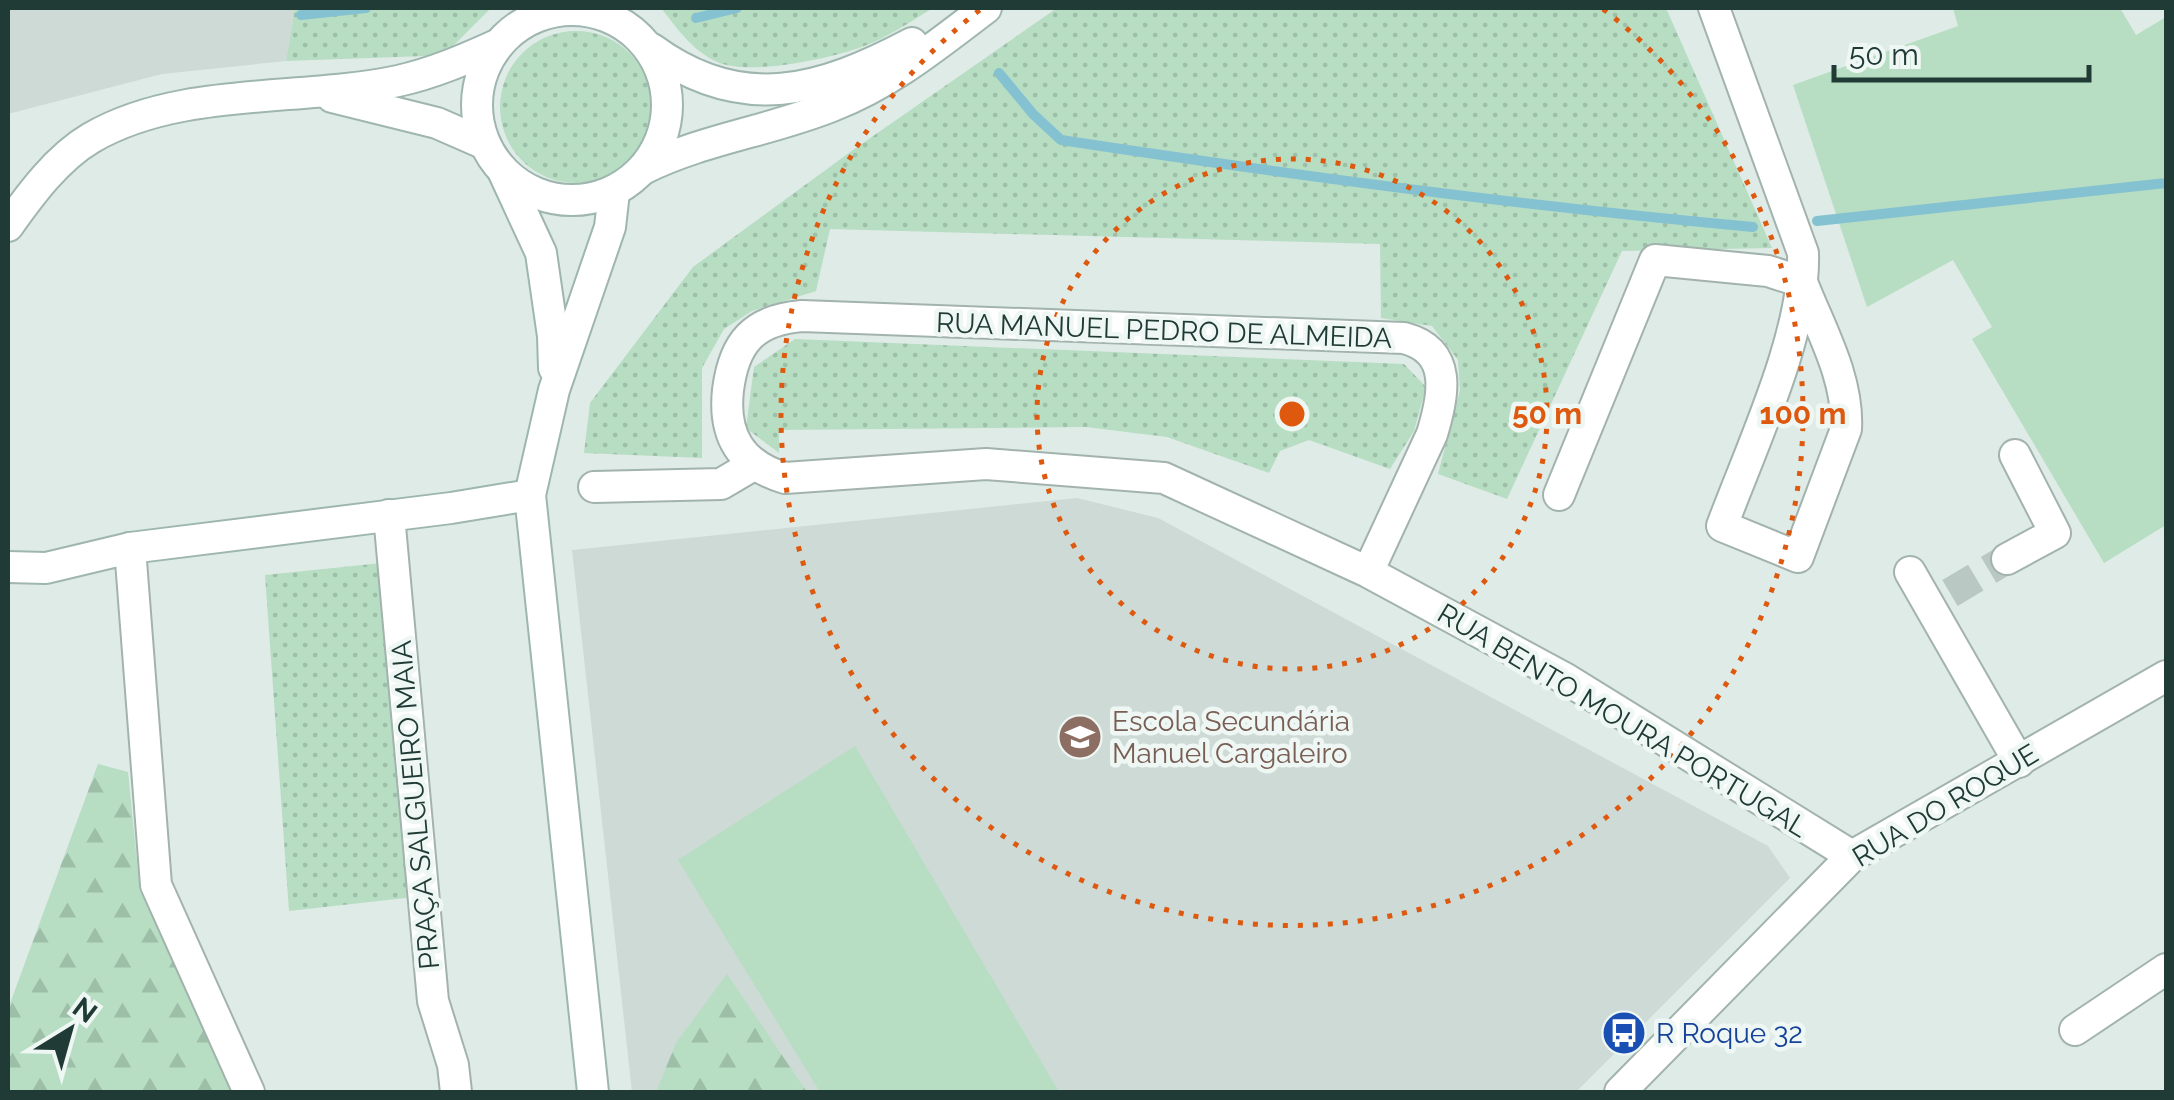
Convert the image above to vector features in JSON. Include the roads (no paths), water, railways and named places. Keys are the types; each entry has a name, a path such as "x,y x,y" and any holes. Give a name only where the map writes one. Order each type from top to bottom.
{"street":[{"path":"8,226 56,167 90,139 120,125 145,115 192,106 397,81 458,63 499,44 545,11 571,10 604,16 636,28 691,76 735,88 784,89 849,74 978,8"},
{"path":"503,170 520,185 551,198 576,200 614,192 678,152 831,107 866,91 900,72 986,8"},
{"path":"1714,8 1802,254 1802,282 1790,342 1722,526 1798,557 1846,429 1847,408 1846,395 1802,282"},
{"path":"636,28 662,75 668,110 662,138 644,170"},
{"path":"499,44 479,82 477,114 485,144 503,170 541,253 553,336 554,390"},
{"path":"310,92 437,123 485,144"},
{"path":"592,1092 530,495 554,390 610,228 614,192"},
{"path":"1559,495 1655,260 1768,271 1802,282"},
{"name":"RUA MANUEL PEDRO DE ALMEIDA","path":"754,464 735,443 727,420 734,357 751,334 782,318 1404,338 1418,342 1437,359 1442,385 1439,412 1368,572"},
{"path":"2007,559 2056,533 2016,455"},
{"path":"594,487 721,484 754,464"},
{"name":"RUA BENTO MOURA PORTUGAL","path":"754,464 785,478 986,464 1164,478 1368,572 1566,679 1852,856"},
{"path":"8,567 46,568 130,548 530,495"},
{"name":"PRAÇA SALGUEIRO MAIA","path":"390,515 433,1001 453,1066 456,1092"},
{"path":"130,548 156,885 250,1092"},
{"path":"1910,572 1939,599 2019,762"},
{"name":"RUA DO ROQUE","path":"1620,1092 1852,856 2166,676"},
{"path":"2075,1030 2166,969"}],"waterway":[{"path":"301,15 366,8"},
{"path":"696,18 737,8"},
{"path":"999,73 1061,140 1406,189 1753,227"},
{"path":"1817,221 2166,183"}],"tunnel":[{"path":"1950,593 2007,559"}],"place":[{"name":"Escola Secundária Manuel Cargaleiro","path":"1080,737"},
{"name":"R Roque 32","path":"1624,1033"}]}
